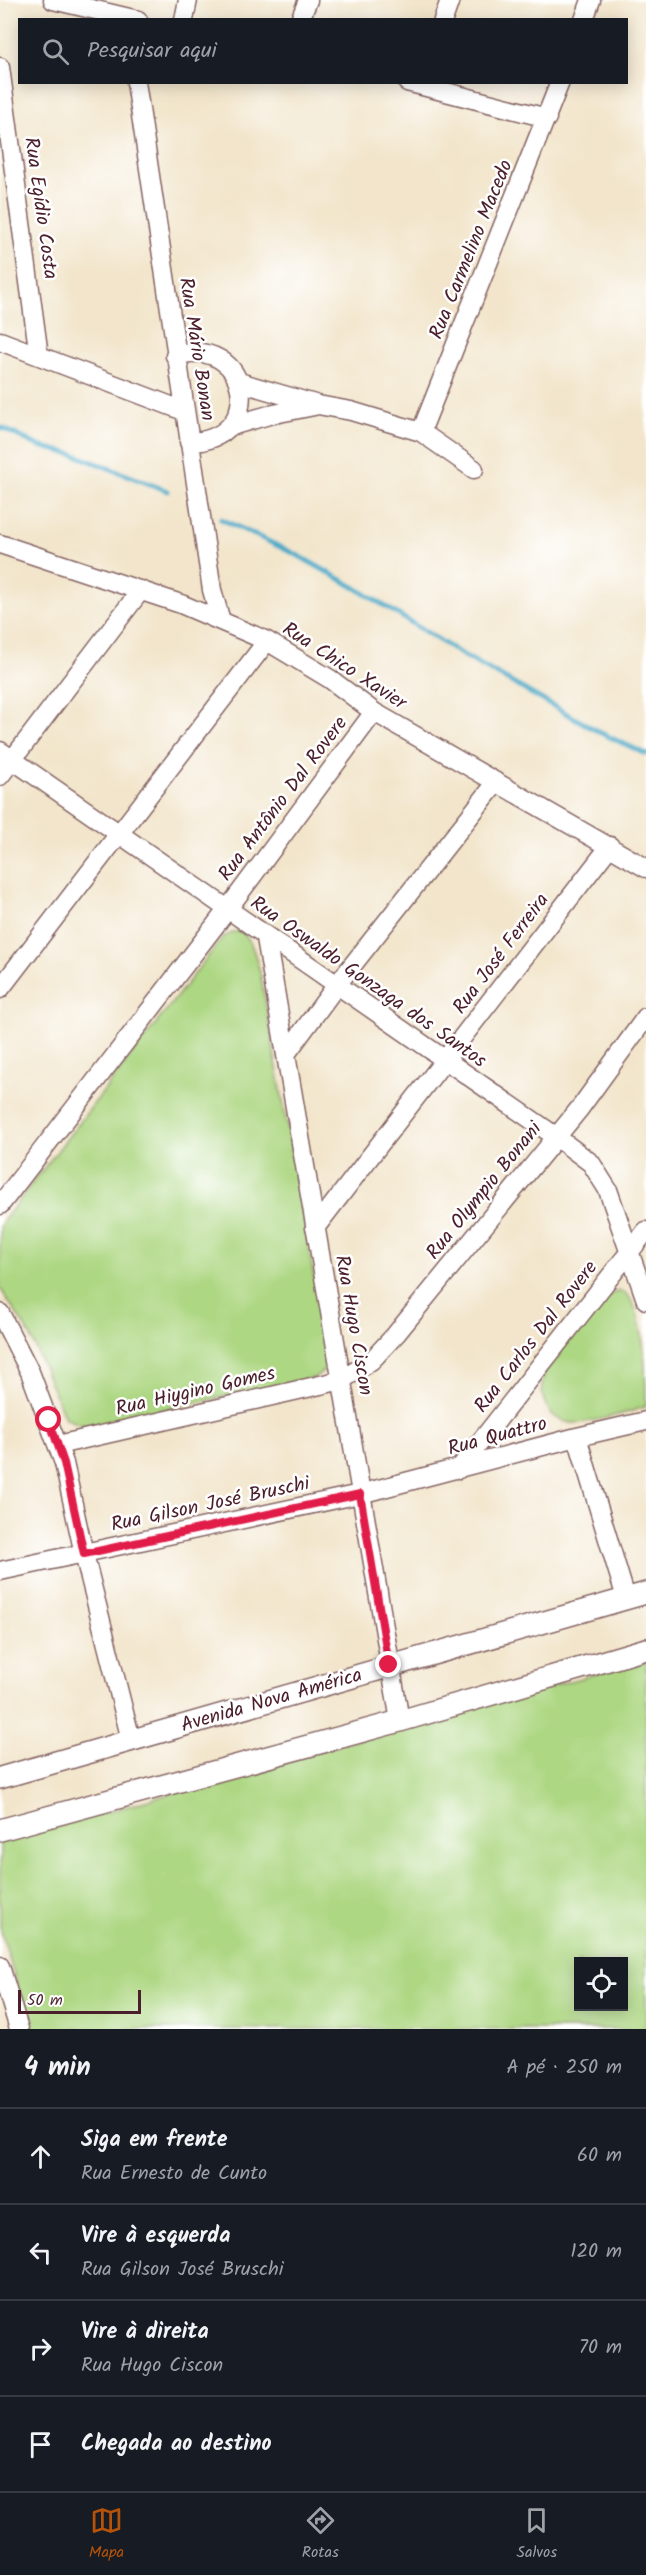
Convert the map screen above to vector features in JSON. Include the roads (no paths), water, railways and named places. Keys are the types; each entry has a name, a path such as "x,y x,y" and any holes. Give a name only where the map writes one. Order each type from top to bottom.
{"street":[{"path":"53,0 133,18"},
{"path":"184,18 188,0"},
{"path":"301,18 308,0"},
{"path":"444,18 450,0"},
{"path":"585,18 591,0"},
{"name":"Rua Egídio Costa","path":"0,67 39,356"},
{"name":"Rua Mário Bonan","path":"136,84 175,356 212,590 221,621"},
{"path":"419,84 547,118"},
{"name":"Rua Carmelino Macedo","path":"421,432 559,84"},
{"path":"0,341 184,411"},
{"path":"175,356 190,351 206,352 220,358 232,369 239,382 240,405 231,426"},
{"path":"239,382 421,432 474,469"},
{"path":"189,442 204,441 219,436 231,426 268,415 318,405"},
{"name":"Rua Chico Xavier","path":"2,547 141,590 267,640 330,679 374,712 646,868"},
{"path":"0,776 6,756 141,590"},
{"path":"0,989 267,640"},
{"name":"Rua Antônio Dal Rovere","path":"0,1205 227,910 374,712"},
{"name":"Rua Oswaldo Gonzaga dos Santos","path":"6,756 591,1163 608,1190 646,1300"},
{"path":"286,1054 336,986 496,783"},
{"name":"Rua José Ferreira","path":"315,1228 610,846"},
{"name":"Rua Hugo Ciscon","path":"266,938 400,1721"},
{"name":"Rua Olympio Bonani","path":"342,1380 372,1360 396,1334 580,1108 646,1017"},
{"name":"Rua Carlos Dal Rovere","path":"459,1469 646,1231"},
{"path":"0,1313 30,1372 64,1463 130,1740"},
{"name":"Rua Hiygino Gomes","path":"58,1445 342,1380"},
{"name":"Rua Quattro","path":"360,1494 577,1437 646,1422"},
{"path":"577,1437 636,1595"},
{"name":"Rua Gilson José Bruschi","path":"0,1571 360,1494"},
{"name":"Avenida Nova América","path":"0,1778 636,1595"},
{"path":"0,1830 400,1721 646,1649"},
{"path":"0,1966 19,2029"}],"waterway":[{"path":"0,427 39,446 75,455 168,491"},
{"path":"221,519 297,555 356,588 461,654 601,733 646,754"}]}
